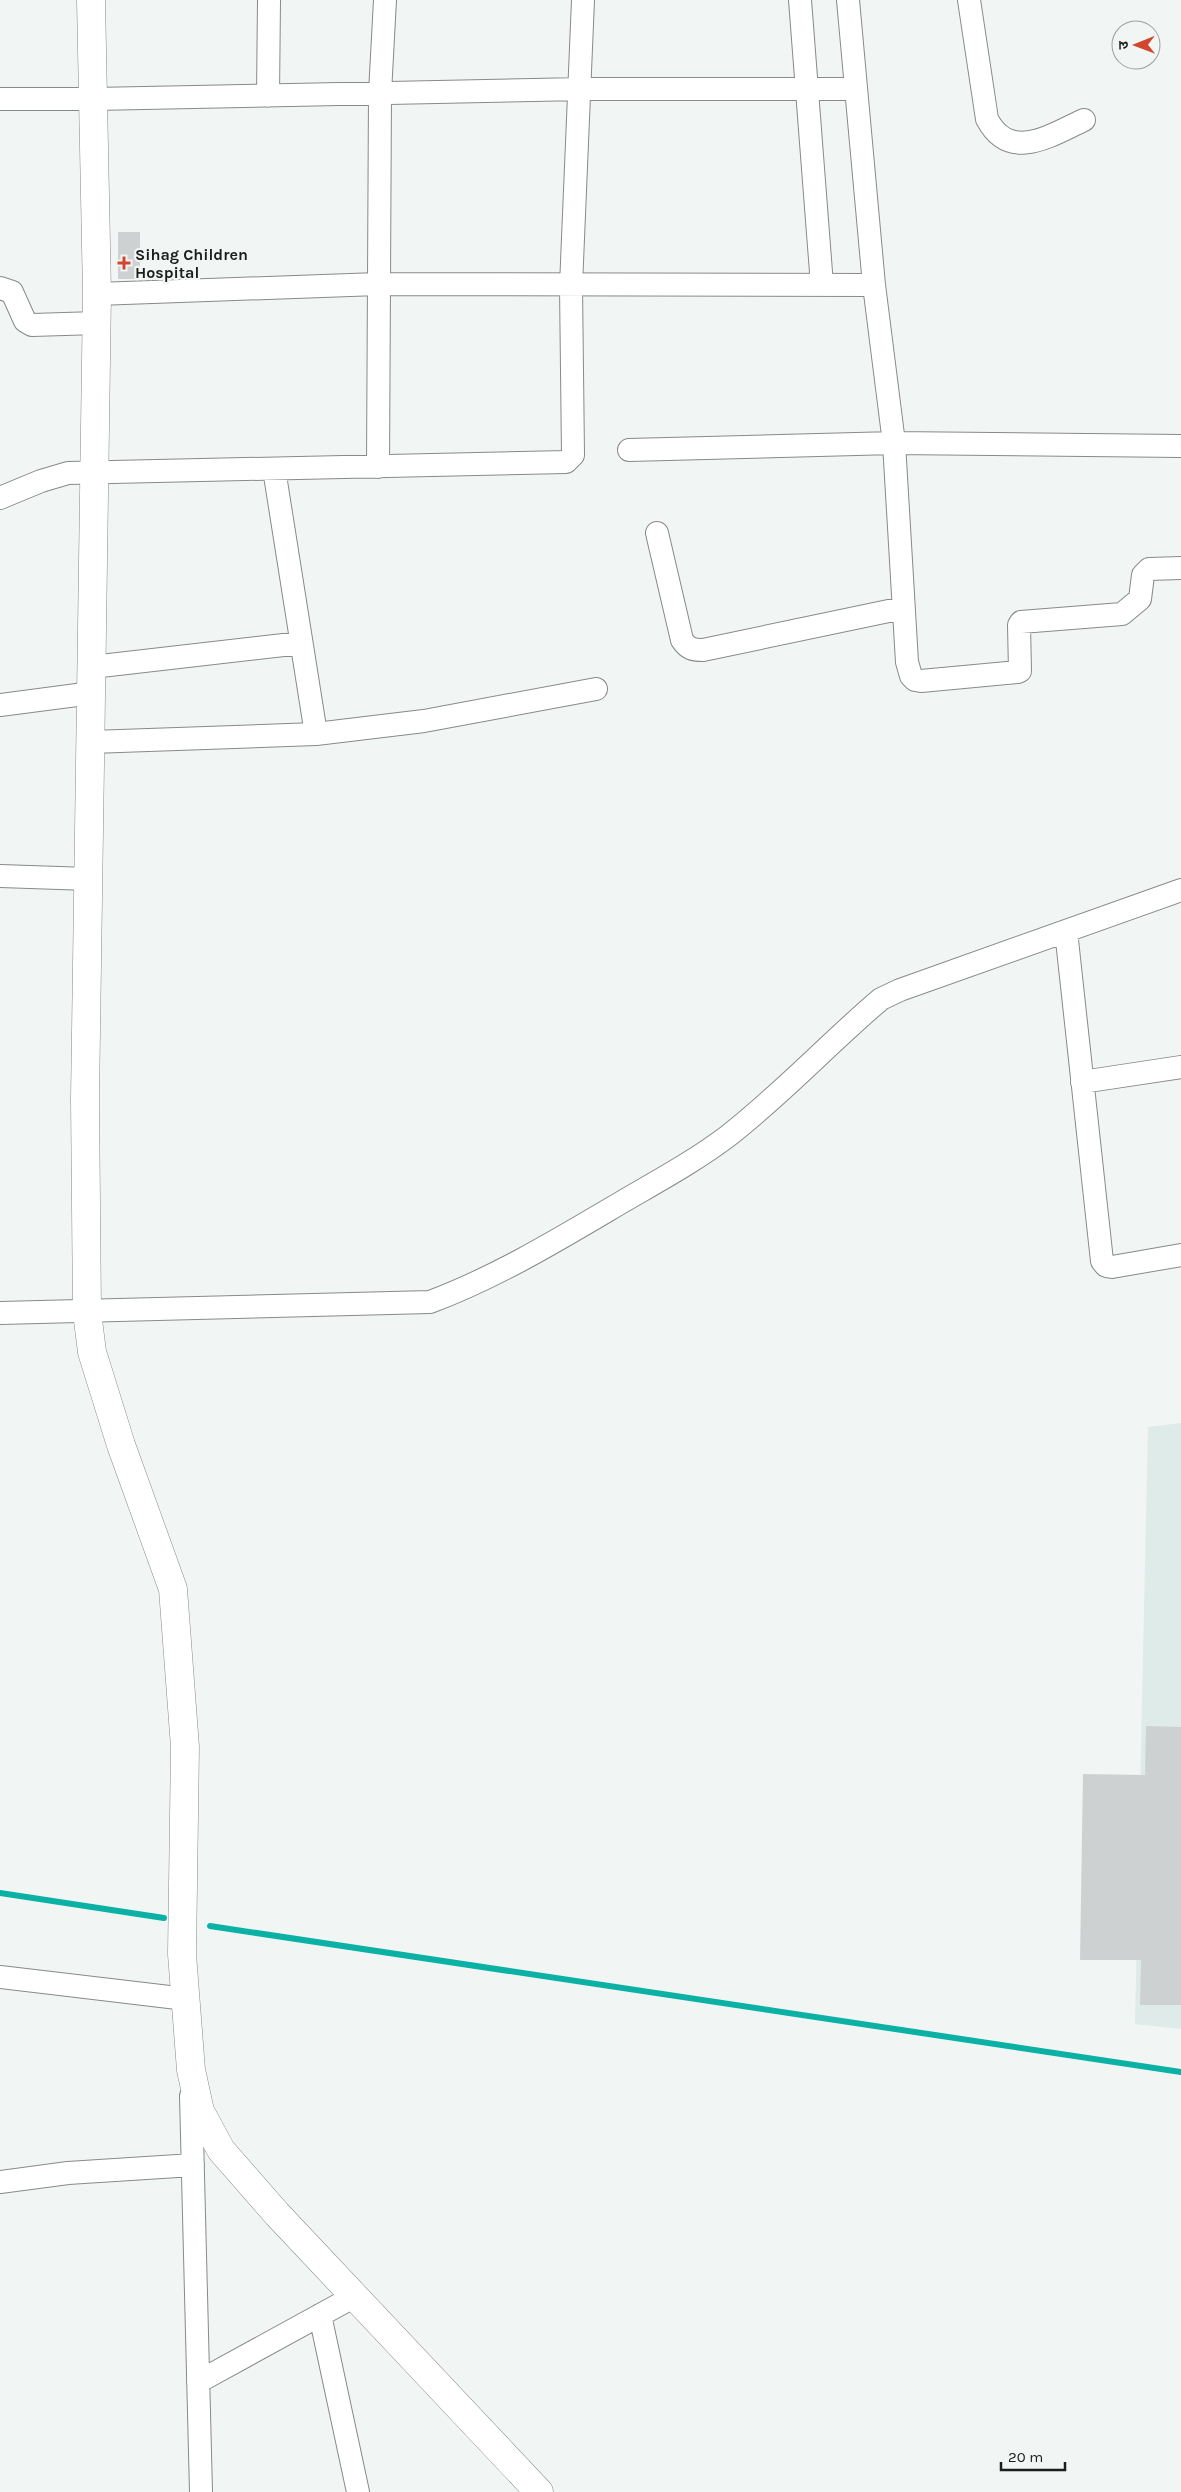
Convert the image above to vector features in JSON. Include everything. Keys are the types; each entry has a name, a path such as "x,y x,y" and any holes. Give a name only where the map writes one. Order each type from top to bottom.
{"street":[{"path":"91,0 97,323 85,1099 87,1312 92,1352 121,1445 173,1589 185,1746 182,1954 191,2070 200,2492"},
{"path":"268,96 269,0"},
{"path":"378,467 380,94 384,0"},
{"path":"0,498 54,476 94,472 566,462 573,455 574,438 571,286 581,89 583,0"},
{"path":"800,0 822,286"},
{"path":"848,0 874,286 894,444 903,608 907,662 911,676 915,680 1014,673 1020,670 1018,625 1021,622 1122,614 1140,599 1144,575 1149,569 1181,568"},
{"path":"969,0 987,119 992,129 1001,138 1025,144 1043,139 1084,120"},
{"path":"0,99 94,99 581,89 856,89"},
{"path":"97,294 378,284 874,286"},
{"path":"0,288 12,292 26,321 32,325 97,323"},
{"path":"629,450 894,444 1181,446"},
{"path":"274,469 316,734"},
{"path":"657,532 682,640 687,647 693,650 703,650 903,608"},
{"path":"0,705 92,680 301,643"},
{"path":"91,742 316,734 424,721 596,690"},
{"path":"0,876 88,879"},
{"path":"0,1313 403,1305 430,1302 452,1294 585,1224 684,1166 728,1136 881,999 900,990 1181,890"},
{"path":"1066,931 1102,1261 1106,1266 1112,1267 1181,1255"},
{"path":"1082,1082 1181,1067"},
{"path":"0,1977 186,1999"},
{"path":"191,2070 200,2112 220,2150 539,2492"},
{"path":"0,2182 68,2173 193,2165"},
{"path":"198,2382 355,2296"},
{"path":"320,2315 358,2492"}],"shaded area":[{"path":"1181,1423 1181,2029 1135,2024 1148,1427"}],"building":[{"path":"118,232 140,232 140,279 118,279"},
{"path":"1146,1726 1181,1727 1181,2005 1140,2005 1141,1960 1080,1960 1083,1774 1145,1775"}],"waterway":[{"path":"0,1893 164,1918"},
{"path":"210,1926 1181,2072"}],"place":[{"name":"Sihag Children Hospital","path":"124,263"}]}
